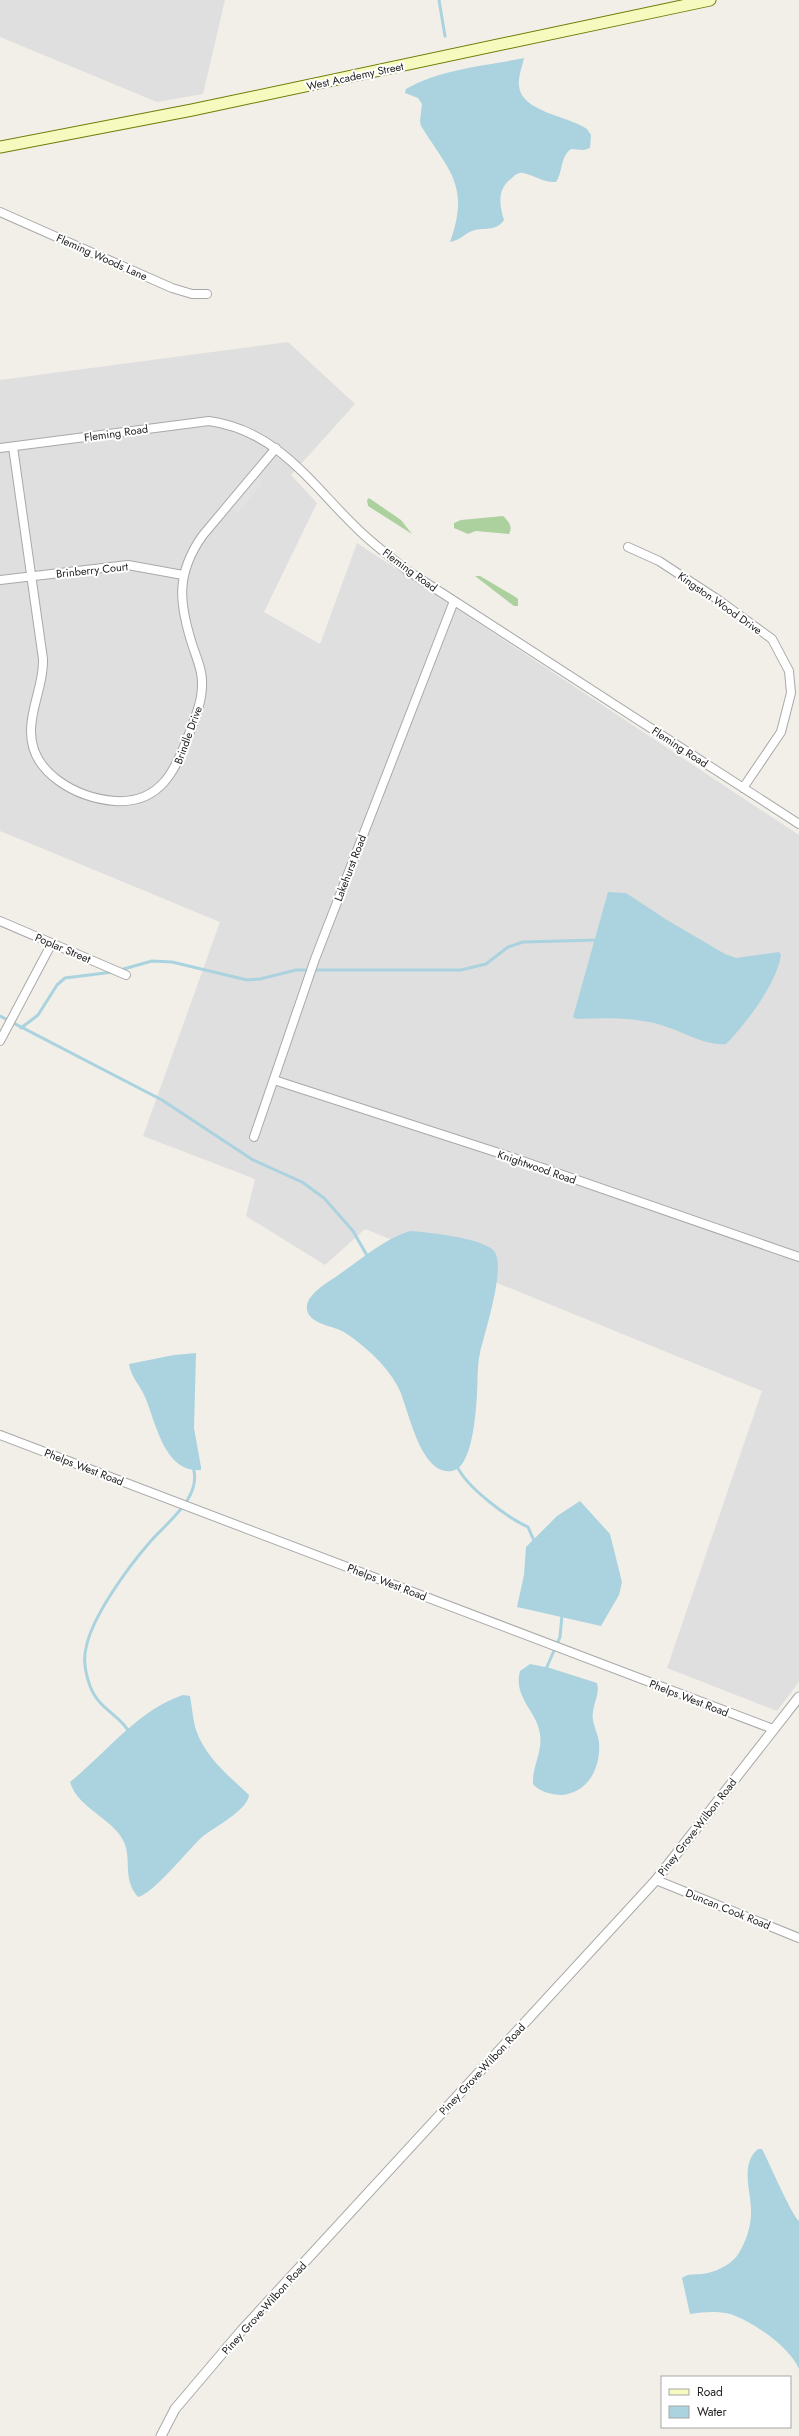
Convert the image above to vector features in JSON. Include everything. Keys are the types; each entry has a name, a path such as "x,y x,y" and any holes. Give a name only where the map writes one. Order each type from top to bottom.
{"main road":[{"name":"West Academy Street","path":"0,147 200,109 710,0"}],"street":[{"name":"Fleming Woods Lane","path":"0,212 172,288 192,294 207,294"},
{"name":"Fleming Road","path":"0,448 209,421 239,427 276,448 333,502 363,534 408,571 799,824"},
{"name":"Brindle Drive","path":"13,447 43,672 30,731 33,747 46,770 63,784 104,799 118,801 135,799 150,794 162,786 177,766 198,712 202,683 201,670 182,609 183,575 195,546 203,535 276,448"},
{"name":"Kingston Wood Drive","path":"628,547 659,561 720,601 772,640 789,671 791,693 781,732 743,788"},
{"name":"Brinberry Court","path":"0,580 128,565 183,575"},
{"name":"Lakehurst Road","path":"254,1137 314,959 454,601"},
{"name":"Poplar Street","path":"0,922 126,975"},
{"path":"0,1041 52,943"},
{"name":"Knightwood Road","path":"274,1080 504,1155 799,1257"},
{"name":"Phelps West Road","path":"0,1435 773,1730"},
{"name":"Piney Grove-Wilbon Road","path":"162,2436 175,2409 242,2330 656,1880 799,1697"},
{"name":"Duncan Cook Road","path":"656,1880 799,1938"}],"shaded area":[{"path":"0,0 225,0 203,94 157,102 0,37"},
{"path":"288,342 355,404 291,475 317,503 264,612 320,644 357,543 799,835 799,1682 777,1711 667,1668 762,1391 365,1229 325,1265 246,1216 255,1179 143,1136 220,922 0,831 0,380"},
{"path":"259,476 263,483 239,512 231,510"}],"green space":[{"path":"369,498 401,520 412,534 368,506 367,500"},
{"path":"503,516 510,524 511,529 509,534 476,531 468,534 454,528 454,523 461,520"},
{"path":"475,576 480,576 514,596 518,599 518,606 514,606"}],"water":[{"path":"524,58 519,83 522,95 528,102 537,108 579,124 587,129 591,135 590,148 584,150 571,149 567,152 556,182 547,181 523,173 516,175 507,182 500,197 504,220 501,224 493,228 472,231 457,240 450,242 456,223 458,207 454,180 441,156 421,126 420,121 422,104 418,98 405,93 406,89 419,82 448,73"},
{"path":"608,892 626,893 667,920 725,954 736,958 779,952 781,955 774,978 760,1002 726,1044 710,1043 650,1022 608,1018 576,1019 573,1017"},
{"path":"410,1231 453,1236 477,1242 493,1250 497,1257 497,1283 479,1358 476,1412 472,1437 465,1460 459,1467 452,1471 441,1470 432,1464 424,1453 412,1427 400,1391 383,1365 368,1350 344,1332 319,1323 308,1313 308,1301 316,1291 372,1250 391,1239"},
{"path":"196,1353 194,1428 201,1470 188,1469 178,1463 170,1455 163,1444 145,1397 130,1369 129,1364 174,1355"},
{"path":"580,1501 610,1534 622,1582 619,1595 601,1626 517,1607 524,1575 526,1547 557,1516"},
{"path":"530,1664 550,1668 597,1683 598,1687 593,1716 599,1742 598,1761 591,1778 579,1790 561,1795 542,1791 533,1784 534,1771 541,1740 535,1718 522,1697 519,1681 520,1671"},
{"path":"183,1695 190,1696 193,1718 200,1740 219,1766 249,1795 243,1807 237,1813 202,1837 161,1880 138,1897 130,1883 126,1849 119,1833 80,1799 70,1782 137,1721 152,1710"},
{"path":"758,2149 762,2149 786,2199 799,2221 799,2369 788,2352 749,2322 725,2313 710,2312 690,2314 682,2278 689,2275 712,2272 721,2268 734,2259 740,2251 747,2236 751,2219 748,2180 749,2163 752,2156"}],"waterway":[{"path":"439,0 445,36"},
{"path":"120,970 152,961 172,962 247,980 260,979 296,970 461,970 486,964 508,947 523,942 598,940"},
{"path":"21,1028 38,1015 57,985 65,978 113,972"},
{"path":"0,1016 162,1100 253,1160 302,1182 324,1198 353,1231 369,1259"},
{"path":"457,1466 469,1483 488,1501 510,1517 528,1527 535,1543"},
{"path":"129,1732 125,1726 98,1701 94,1694 86,1672 86,1648 96,1621 112,1592 141,1552 182,1508 188,1499 193,1489 195,1478 193,1467"},
{"path":"546,1669 560,1637 562,1615"}]}
